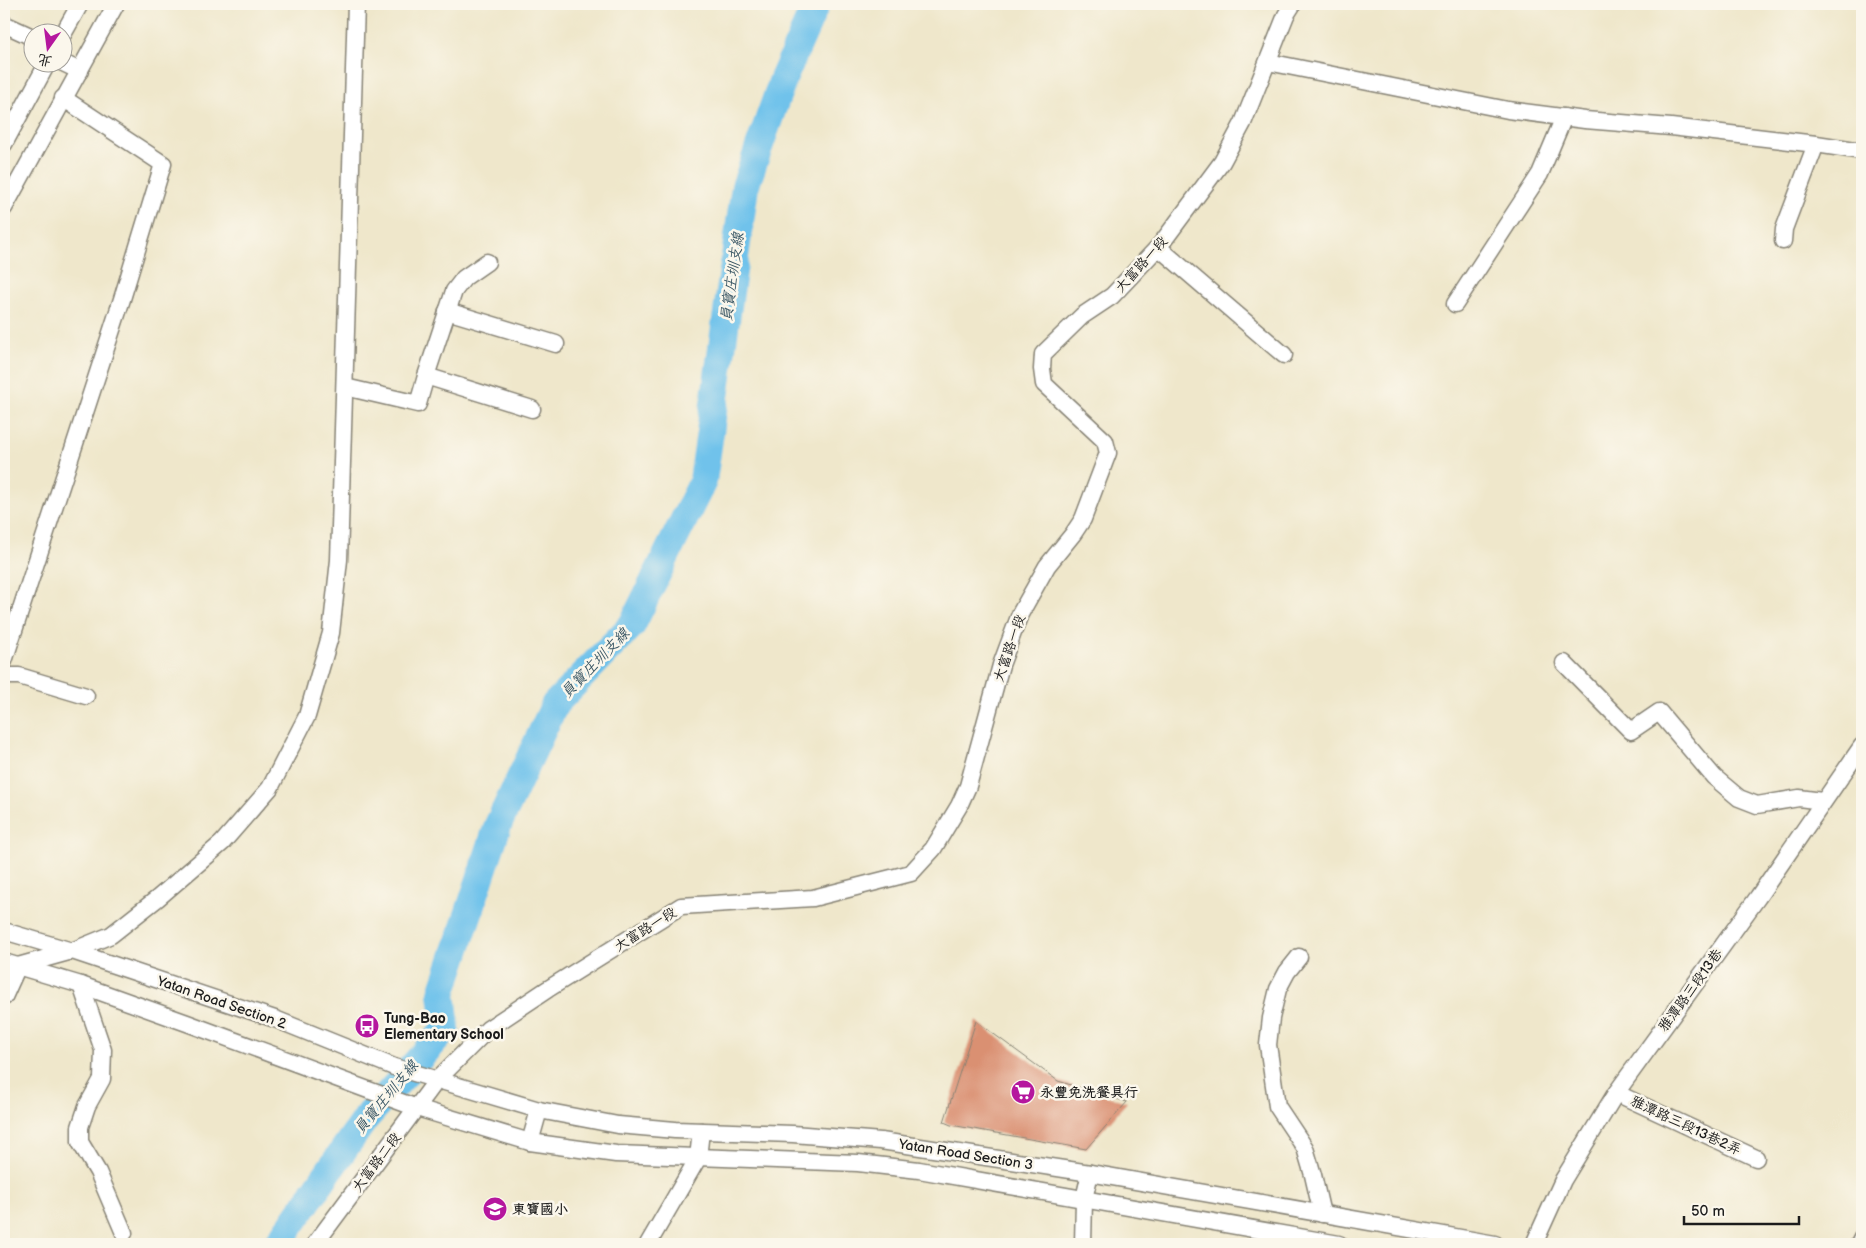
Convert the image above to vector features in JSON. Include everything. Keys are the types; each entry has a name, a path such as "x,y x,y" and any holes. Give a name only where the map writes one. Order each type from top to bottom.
{"street":[{"path":"70,22 80,4"},
{"path":"4,208 116,4"},
{"path":"11,964 72,951 111,935 158,898 222,843 270,788 307,716 331,633 339,560 356,4"},
{"name":"大富路一段","path":"437,1080 488,1028 548,988 681,906 813,898 911,873 932,849 959,806 968,786 1002,665 1020,614 1047,566 1084,518 1108,453 1105,441 1044,384 1043,354 1082,316 1112,296 1158,247 1222,162 1243,123 1286,15 1293,4"},
{"path":"4,24 22,33"},
{"path":"1268,62 1508,110 1671,127 1862,151"},
{"path":"72,67 80,71"},
{"path":"4,144 43,72"},
{"path":"4,661 116,317 163,164 64,98"},
{"path":"1455,304 1540,174 1564,117"},
{"path":"1783,241 1784,229 1816,144"},
{"path":"1158,247 1284,355"},
{"path":"345,387 418,404 454,291 464,278 487,262"},
{"path":"447,311 556,344"},
{"path":"426,376 532,409"},
{"path":"1564,663 1631,731 1659,712 1714,777 1739,798 1757,806 1799,798 1822,801"},
{"path":"4,676 20,676 86,696"},
{"name":"雅潭路三段13巷","path":"1534,1244 1563,1180 1616,1093 1758,897 1822,801 1862,746"},
{"name":"Yatan Road Section 2","path":"4,930 275,1019 394,1068 437,1080"},
{"path":"1299,957 1287,972 1278,989 1271,1018 1268,1046 1277,1106 1305,1148 1322,1214"},
{"path":"11,964 81,985 416,1108"},
{"path":"4,997 11,964"},
{"path":"81,985 103,1050 102,1078 87,1106 80,1127 80,1142 98,1172 124,1233"},
{"name":"大富路二段","path":"316,1244 437,1080"},
{"name":"Yatan Road Section 3","path":"437,1080 539,1110 618,1126 794,1134 881,1141 1090,1173 1495,1244"},
{"name":"雅潭路三段13巷2弄","path":"1616,1093 1756,1158"},
{"name":"Yatan Road Section 3","path":"416,1108 530,1142 616,1154 858,1163 919,1170 1339,1244"},
{"path":"530,1142 539,1110"},
{"path":"648,1244 698,1158 701,1131"},
{"path":"1083,1244 1084,1199 1090,1173"},
{"path":"1859,1244 1862,1238"}],"building":[{"name":"永豐免洗餐具行","path":"976,1021 1058,1081 1127,1102 1086,1149 951,1125 944,1122"}],"waterway":[{"name":"員寶庄圳支線","path":"278,1244 365,1119 446,1029 442,993 498,825 555,704 632,625 703,481 745,187 783,79 816,4"}],"place":[{"name":"Tung-Bao Elementary School","path":"367,1026"},
{"name":"永豐免洗餐具行","path":"1023,1092"},
{"name":"東寶國小","path":"495,1209"}]}
